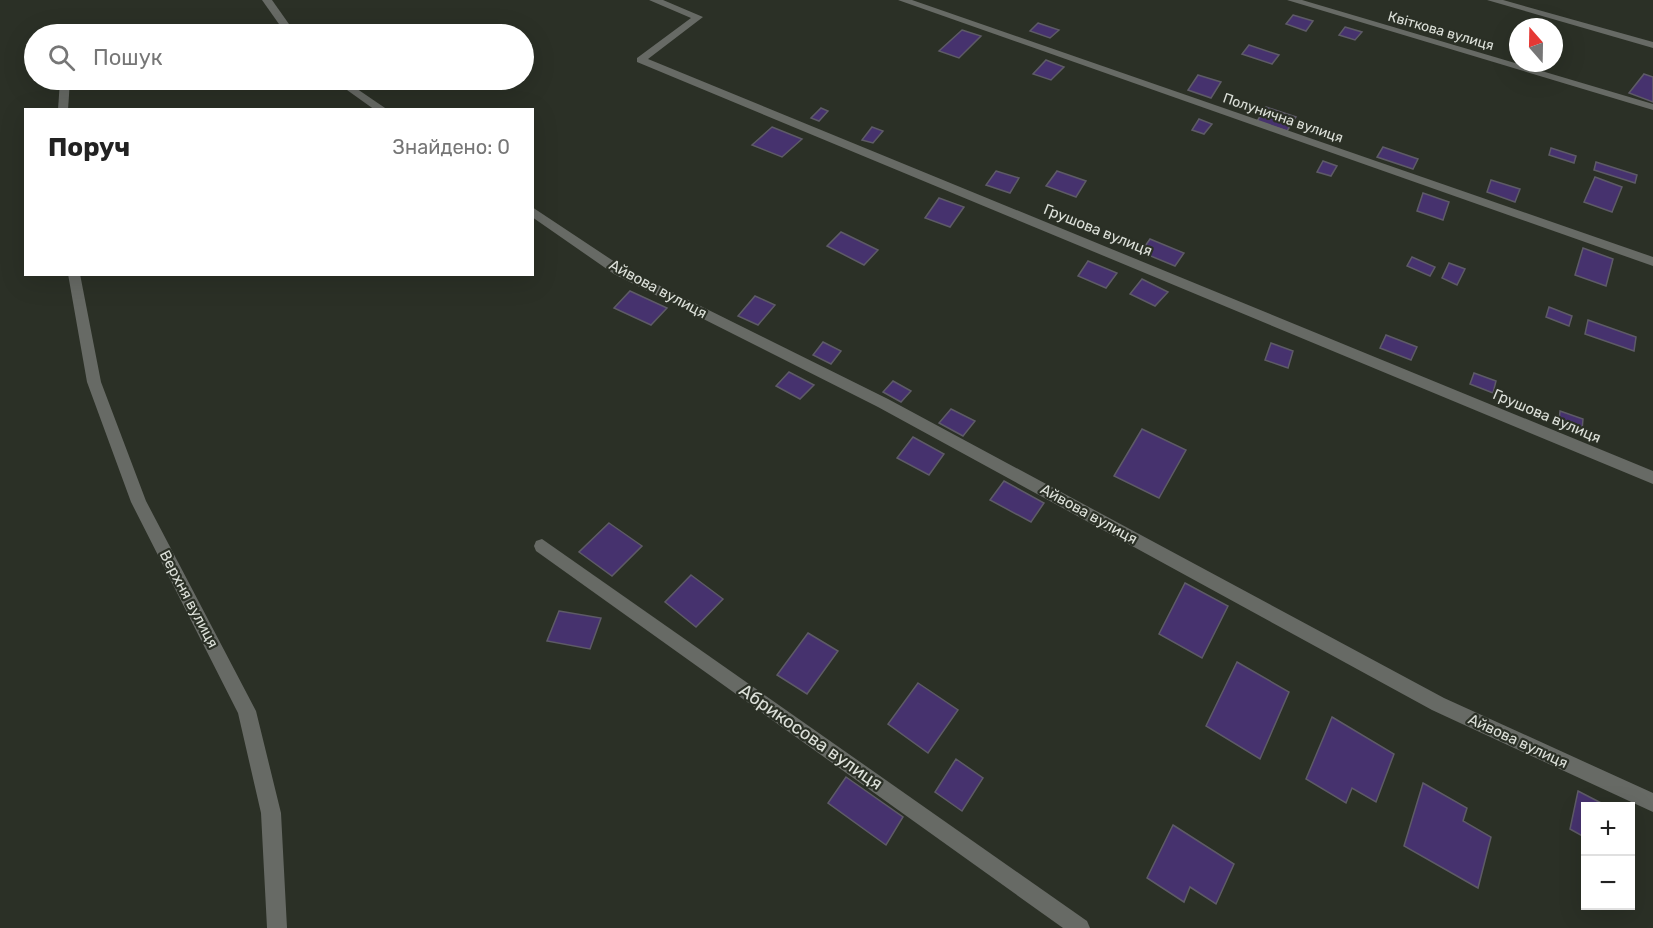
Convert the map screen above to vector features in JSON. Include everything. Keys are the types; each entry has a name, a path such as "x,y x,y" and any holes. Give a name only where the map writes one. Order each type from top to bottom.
{"street":[{"path":"267,0 284,24"},
{"name":"Грушова вулиця","path":"654,0 698,17 641,60 1653,478"},
{"name":"Полунична вулиця","path":"903,0 1653,262"},
{"name":"Квіткова вулиця","path":"1292,0 1653,107"},
{"path":"1492,0 1653,45"},
{"path":"63,108 65,90"},
{"path":"353,90 380,108"},
{"name":"Айвова вулиця","path":"534,212 619,271 883,403 1438,704 1653,803"},
{"name":"Верхня вулиця","path":"74,276 94,382 139,502 248,711 271,813 277,928"},
{"name":"Абрикосова вулиця","path":"542,546 1080,928"}],"building":[{"path":"1293,15 1313,21 1306,31 1286,24"},
{"path":"1038,23 1059,30 1050,38 1030,31"},
{"path":"1345,27 1362,32 1355,40 1339,35"},
{"path":"962,30 981,36 959,58 939,51"},
{"path":"1249,45 1279,55 1272,64 1242,54"},
{"path":"1046,60 1064,67 1051,80 1033,74"},
{"path":"1644,74 1653,77 1653,102 1629,93"},
{"path":"1198,75 1221,82 1211,98 1188,90"},
{"path":"1266,107 1296,117 1287,131 1257,121"},
{"path":"821,108 828,111 819,121 811,118"},
{"path":"1199,119 1212,124 1204,134 1192,130"},
{"path":"772,127 802,139 782,157 752,145"},
{"path":"872,127 883,131 873,143 862,140"},
{"path":"1383,147 1418,159 1413,169 1377,157"},
{"path":"1551,148 1576,156 1574,163 1549,155"},
{"path":"1323,161 1337,166 1331,176 1317,172"},
{"path":"1596,162 1637,175 1635,183 1594,170"},
{"path":"996,171 1019,178 1010,193 986,185"},
{"path":"1057,171 1086,181 1076,197 1046,186"},
{"path":"1595,177 1622,187 1612,212 1584,202"},
{"path":"1491,180 1520,189 1515,202 1487,192"},
{"path":"1423,193 1449,202 1443,220 1417,211"},
{"path":"939,198 964,207 950,227 925,218"},
{"path":"841,232 878,250 864,265 827,246"},
{"path":"1150,239 1184,253 1175,266 1141,252"},
{"path":"1583,248 1613,259 1606,286 1575,275"},
{"path":"1412,257 1435,267 1430,276 1407,266"},
{"path":"1088,261 1117,273 1106,288 1078,276"},
{"path":"1449,263 1465,269 1457,285 1442,278"},
{"path":"1142,279 1168,292 1155,306 1130,294"},
{"path":"630,291 667,308 651,325 614,308"},
{"path":"755,296 775,305 758,325 738,316"},
{"path":"1549,307 1572,316 1569,326 1546,317"},
{"path":"1588,320 1636,337 1634,351 1585,334"},
{"path":"1386,335 1417,347 1411,360 1380,348"},
{"path":"823,342 841,351 831,364 813,355"},
{"path":"1271,343 1293,351 1288,368 1265,360"},
{"path":"789,372 814,385 800,399 776,386"},
{"path":"1474,373 1496,381 1493,393 1470,384"},
{"path":"893,381 911,391 901,402 883,392"},
{"path":"951,409 975,421 963,436 939,423"},
{"path":"1560,411 1583,419 1582,430 1559,422"},
{"path":"1142,429 1186,450 1159,498 1114,476"},
{"path":"913,437 944,454 929,475 897,458"},
{"path":"1004,481 1044,503 1031,522 990,500"},
{"path":"609,523 642,546 612,576 579,552"},
{"path":"691,575 723,599 696,627 665,602"},
{"path":"1185,583 1228,606 1202,658 1159,634"},
{"path":"559,611 601,618 590,649 547,641"},
{"path":"808,633 838,651 807,694 777,675"},
{"path":"1237,662 1289,692 1260,759 1206,726"},
{"path":"918,683 958,710 928,753 888,724"},
{"path":"1332,717 1394,754 1376,802 1352,788 1346,803 1306,779"},
{"path":"956,759 983,778 962,811 935,792"},
{"path":"846,777 903,817 886,845 828,803"},
{"path":"1423,783 1467,808 1463,821 1491,837 1478,888 1404,846"},
{"path":"1578,791 1599,802 1581,802 1581,835 1570,829"},
{"path":"1173,825 1234,864 1216,904 1190,887 1184,902 1147,878"}]}
